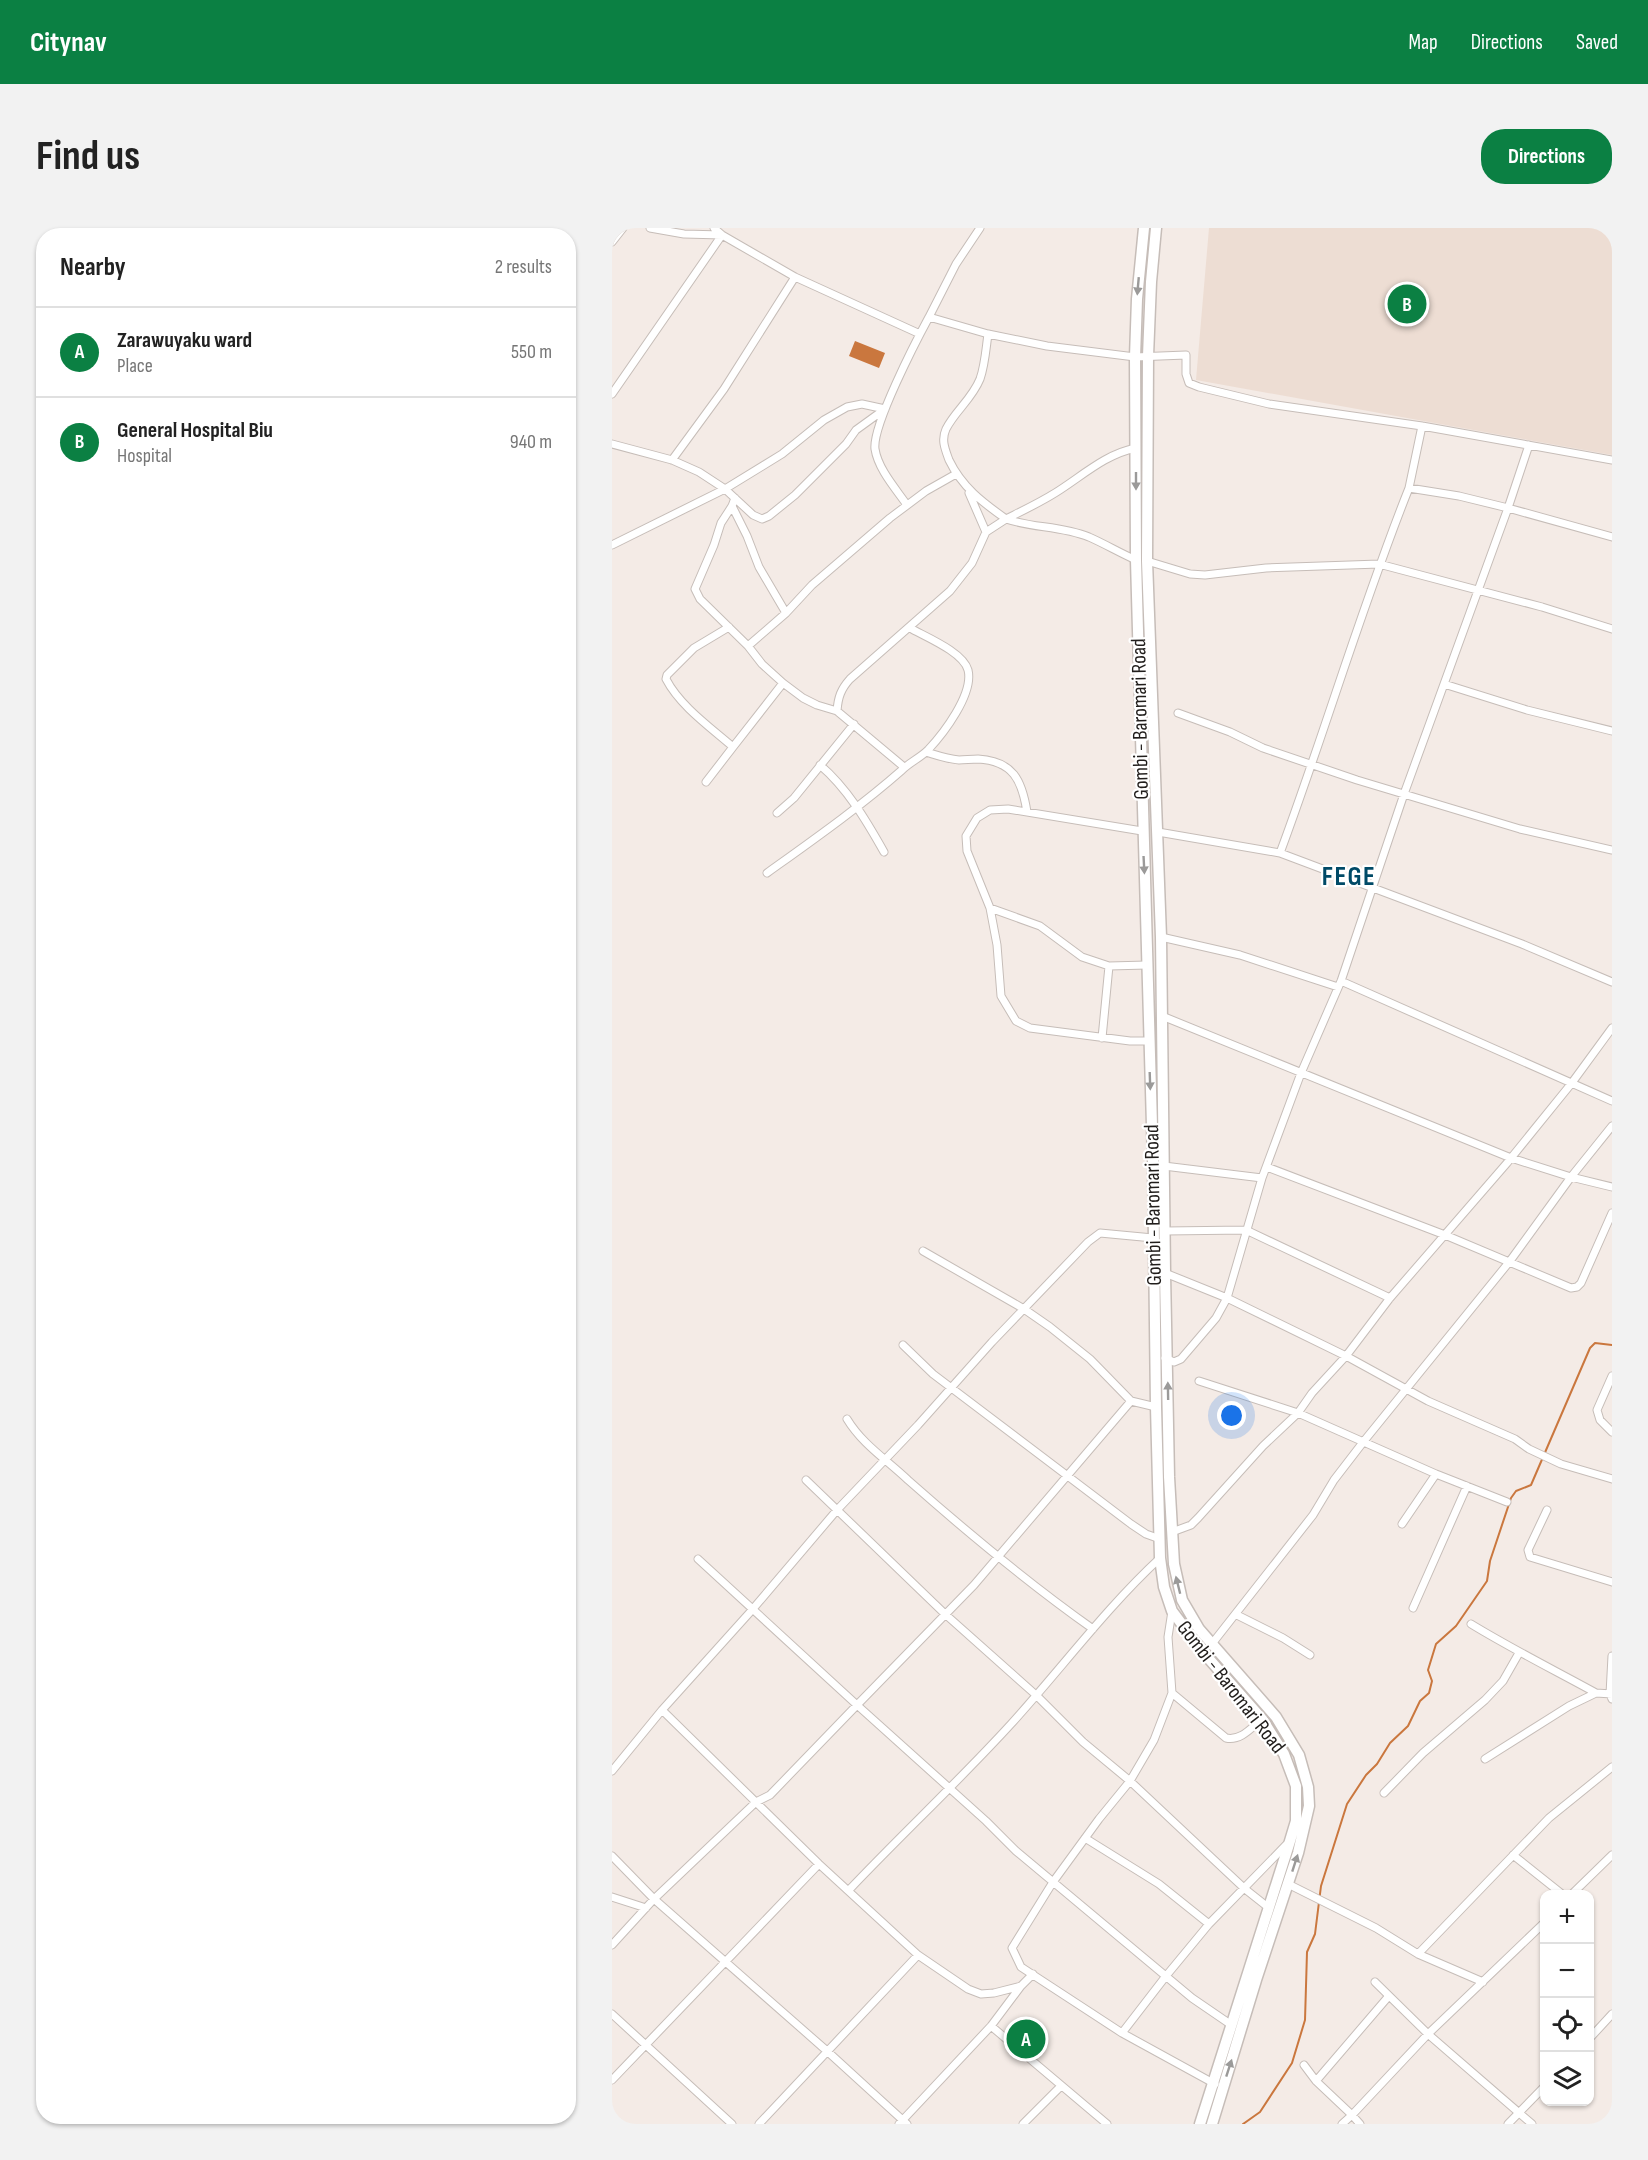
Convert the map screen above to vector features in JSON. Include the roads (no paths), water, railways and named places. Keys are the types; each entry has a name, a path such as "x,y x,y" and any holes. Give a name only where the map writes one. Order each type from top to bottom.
{"main road":[{"name":"Gombi - Baromari Road","path":"1144,228 1137,299 1136,448 1158,832 1161,936 1165,1273 1156,1407 1160,1558 1164,1587 1172,1611 1202,1651 1262,1719 1284,1754 1296,1786 1296,1821 1212,2083 1204,2123"},
{"name":"Gombi - Baromari Road","path":"1156,228 1151,282 1142,560 1142,831 1153,1238 1173,1564 1182,1600 1194,1622 1211,1645 1276,1717 1299,1755 1305,1773 1309,1806 1303,1837 1222,2088 1204,2123"},
{"path":"1146,920 1160,923"}],"street":[{"path":"612,242 623,228"},
{"path":"650,228 684,234 722,235"},
{"path":"714,228 722,235 795,277 920,334"},
{"path":"907,505 883,468 876,453 875,442 885,409 920,334 956,264 980,228"},
{"path":"612,394 722,235"},
{"path":"672,460 723,389 795,277"},
{"path":"929,317 988,334 1047,346 1135,357 1186,355 1185,374 1189,383 1269,404 1422,426 1612,460"},
{"path":"986,532 968,490 956,474 944,448 943,437 969,400 980,378 988,334"},
{"path":"612,545 725,489 782,454 824,420 847,407 862,404 885,409"},
{"path":"612,444 672,460 699,472 725,489 753,515 762,519 769,516 821,469 846,444 856,430 885,409"},
{"path":"1280,853 1313,764 1378,564 1409,488 1422,426"},
{"path":"1161,1358 1174,1362 1181,1359 1216,1318 1227,1298 1262,1178 1301,1073 1340,984 1404,794 1529,445"},
{"path":"837,711 842,689 850,679 950,591 972,563 986,532 1005,519 1053,495 1111,456 1136,448"},
{"path":"748,646 786,613 812,585 907,505 956,474"},
{"path":"1409,488 1459,496 1612,537"},
{"path":"968,490 1005,519 1056,528 1089,537 1142,560 1190,574 1205,575 1266,568 1378,564 1542,607 1612,629"},
{"path":"735,498 721,523 695,589 700,599 783,683 803,698 837,711 904,767"},
{"path":"732,507 759,567 786,613"},
{"path":"729,627 694,648 666,679 689,707 733,747"},
{"path":"767,873 926,752 955,716 969,680 968,668 958,656 910,627"},
{"path":"706,782 783,683"},
{"path":"1444,684 1527,710 1612,731"},
{"path":"1178,713 1230,732 1263,748 1357,780 1520,829 1612,850"},
{"path":"777,813 788,805 854,724"},
{"path":"926,752 959,760 996,761 1017,776 1025,797 1027,812"},
{"path":"820,765 837,780 884,852"},
{"path":"1142,831 1008,809 990,810 977,818 966,836 967,851 990,908 997,945 1001,996 1016,1021 1030,1028 1102,1038 1148,1041"},
{"path":"1158,832 1280,853 1522,944 1612,982"},
{"path":"990,908 1040,926 1082,957 1109,966 1147,965"},
{"path":"1161,936 1240,955 1340,984 1612,1101"},
{"path":"1102,1038 1109,966"},
{"path":"1162,1016 1511,1158 1612,1187"},
{"path":"1172,1532 1191,1525 1263,1446 1298,1413 1312,1393 1346,1356 1390,1298 1511,1158 1571,1084 1612,1028"},
{"path":"1211,1645 1237,1615 1313,1515 1334,1480 1364,1441 1510,1261 1571,1177 1612,1126"},
{"path":"1164,1166 1262,1178"},
{"path":"1267,1167 1445,1235 1571,1288 1578,1287 1586,1274 1612,1213"},
{"path":"1165,1231 1246,1230 1390,1298"},
{"path":"612,1771 662,1710 753,1610 837,1510 1088,1242 1100,1233 1153,1238"},
{"path":"923,1251 1024,1309 1077,1348 1131,1401 1156,1407"},
{"path":"1165,1273 1227,1298 1346,1356 1406,1390 1515,1439 1561,1464 1612,1479"},
{"path":"903,1345 933,1374 1003,1428 1138,1529 1160,1539"},
{"path":"1612,1376 1597,1410 1600,1420 1612,1432"},
{"path":"1199,1381 1298,1413 1436,1474 1507,1502"},
{"path":"612,1945 654,1899 756,1802 770,1795 945,1614 1131,1401"},
{"path":"847,1419 865,1443 997,1557 1093,1629"},
{"path":"1402,1524 1436,1474"},
{"path":"806,1480 945,1614 1035,1695 1083,1742 1130,1781 1245,1889 1269,1908"},
{"path":"1413,1608 1467,1486"},
{"path":"1547,1510 1528,1550 1530,1557 1612,1582"},
{"path":"849,1890 1011,1724 1140,1576 1160,1558"},
{"path":"698,1559 949,1787 1016,1851 1166,1976 1230,2024"},
{"path":"1172,1611 1168,1637 1172,1694 1154,1740 1130,1781 1053,1882 1012,1948 1021,1967 1122,2033 1222,2088"},
{"path":"1237,1615 1283,1638 1310,1655"},
{"path":"1471,1624 1519,1653 1541,1662 1596,1693 1611,1696 1612,1656"},
{"path":"1384,1793 1423,1753 1485,1700 1503,1681 1519,1653"},
{"path":"1485,1759 1569,1706 1596,1693"},
{"path":"1172,1694 1226,1738 1240,1737 1262,1719"},
{"path":"662,1710 819,1864 918,1955 968,1989 981,1994 994,1994 1021,1986"},
{"path":"1418,1954 1549,1818 1612,1767"},
{"path":"1085,1838 1159,1884 1209,1924"},
{"path":"1122,2033 1209,1924 1290,1841"},
{"path":"1513,1855 1557,1890"},
{"path":"1576,1890 1612,1855"},
{"path":"612,1856 654,1899 827,2051 903,2123 991,2026 1033,1974"},
{"path":"612,2080 819,1864"},
{"path":"1288,1884 1376,1928 1418,1954 1483,1982"},
{"path":"612,1898 646,1908"},
{"path":"1342,2124 1428,2034 1540,1927"},
{"path":"759,2124 918,1955"},
{"path":"1375,1982 1428,2034 1532,2124"},
{"path":"1316,2081 1388,1997"},
{"path":"612,2014 732,2124"},
{"path":"1594,2034 1612,2014"},
{"path":"991,2026 1107,2124"},
{"path":"1304,2065 1316,2081 1360,2124"},
{"path":"1023,2124 1061,2086"},
{"path":"1508,2124 1540,2091"}],"waterway":[{"path":"1243,2124 1260,2112 1292,2063 1305,2020 1307,1952 1315,1934 1321,1886 1347,1804 1390,1743 1408,1726 1420,1701 1429,1693 1432,1681 1428,1670 1436,1644 1456,1626 1487,1581 1490,1561 1511,1498 1516,1491 1531,1485 1590,1348 1595,1343 1612,1345"}],"place":[{"name":"General Hospital Biu","path":"1407,304"},
{"name":"Zarawuyaku ward","path":"1026,2039"}],"district":[{"name":"FEGE","path":"1349,877"}]}
